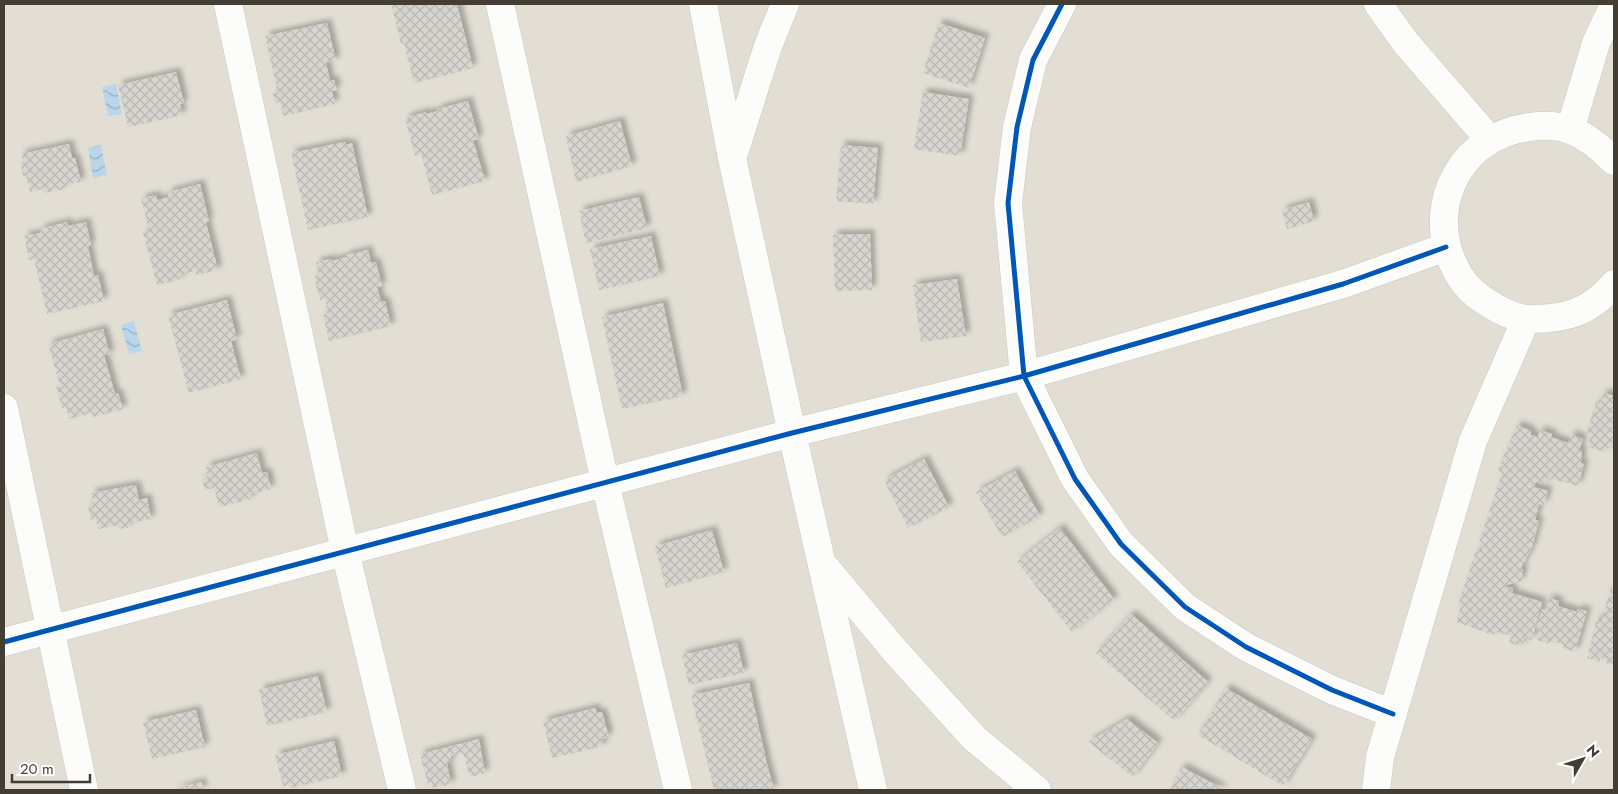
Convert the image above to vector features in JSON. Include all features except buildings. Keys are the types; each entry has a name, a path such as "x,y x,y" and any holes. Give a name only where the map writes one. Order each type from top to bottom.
{"street":[{"path":"228,4 345,551 402,790"},
{"path":"500,4 605,482 678,790"},
{"path":"703,4 732,158 873,790"},
{"path":"732,158 768,46 785,4"},
{"path":"1062,4 1033,60 1017,127 1008,203 1024,376 1075,478 1121,544 1185,607 1246,647 1332,690 1393,714"},
{"path":"1378,4 1406,43 1489,139"},
{"path":"1570,130 1596,42 1614,5"},
{"path":"1611,294 1580,312 1554,319 1526,319 1499,310 1475,295 1457,273 1446,247 1443,216 1450,186 1466,159 1489,139 1514,128 1542,125 1570,130 1596,143 1614,160"},
{"path":"4,642 792,433 1024,376 1343,284 1446,247"},
{"path":"1376,790 1380,757 1473,441 1526,319"},
{"path":"4,408 84,790"},
{"path":"822,563 896,652 974,738 1036,790"}],"shaded area":[{"path":"4,4 1614,4 1614,790 4,790"}],"water":[{"path":"116,84 122,114 108,116 102,87"},
{"path":"101,145 107,175 93,178 88,148"},
{"path":"134,321 142,351 129,354 121,325"}],"cycle path":[{"path":"1062,4 1033,60 1017,127 1008,203 1024,376 1075,479 1121,544 1185,607 1246,647 1332,690 1393,714"},
{"path":"4,642 792,433 1024,376 1343,284 1446,247"}]}
